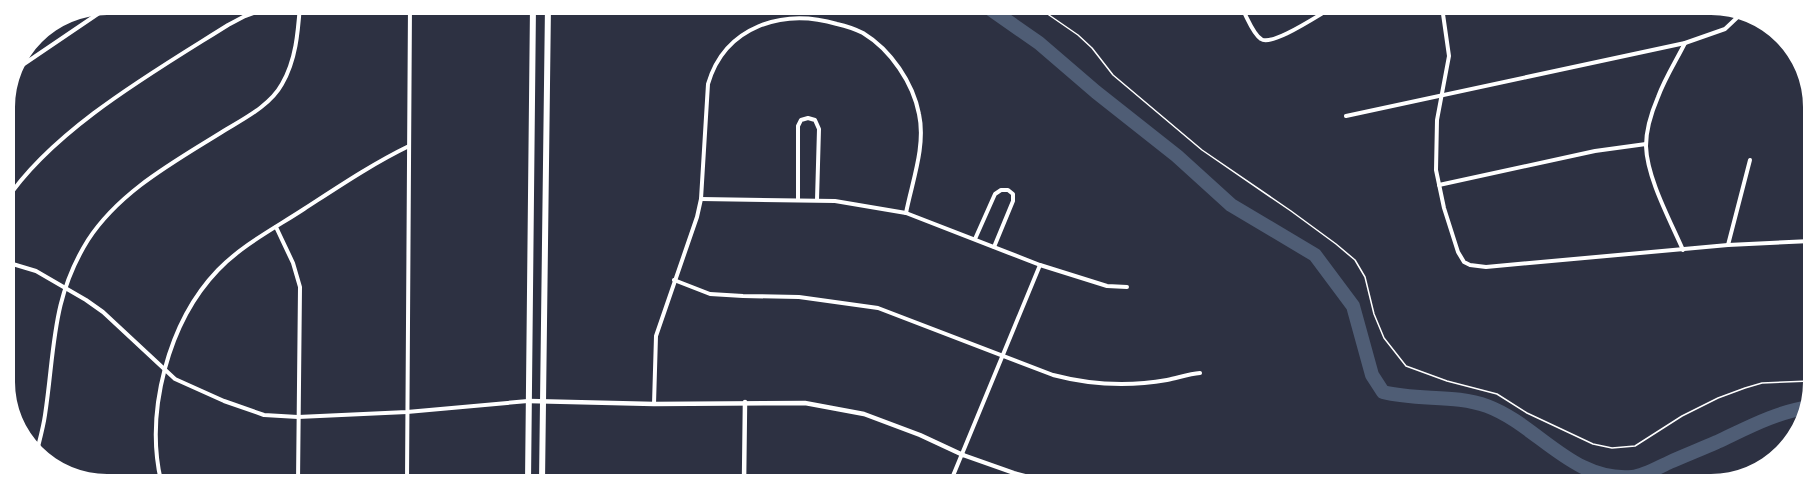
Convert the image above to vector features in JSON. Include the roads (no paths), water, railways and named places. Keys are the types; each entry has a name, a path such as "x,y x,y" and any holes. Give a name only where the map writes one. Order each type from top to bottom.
{"main road":[{"path":"528,474 533,15"},
{"path":"542,474 548,15"}],"street":[{"path":"15,188 54,145 119,96 228,25 252,15"},
{"path":"39,443 45,416 56,322 65,288 89,240 115,208 149,178 264,106 281,86 295,51 299,15"},
{"path":"407,474 410,15"},
{"path":"1246,15 1259,36 1269,41 1319,15"},
{"path":"1443,15 1449,56 1437,120 1435,154 1439,184 1454,243 1464,262 1485,267 1728,245 1803,241"},
{"path":"27,62 93,17"},
{"path":"654,404 656,336 697,217 701,199 708,84 712,70 721,55 746,33 769,22 791,17 828,21 862,33 877,44 898,67 911,90 919,114 921,141 906,213"},
{"path":"1346,116 1685,43 1725,29 1736,19"},
{"path":"1683,250 1651,171 1646,144 1658,97 1685,43"},
{"path":"798,200 798,126 801,120 808,118 815,120 819,129 817,200"},
{"path":"1439,184 1595,151 1646,144"},
{"path":"160,474 155,432 158,401 165,369 180,326 198,294 219,269 250,243 369,168 409,146"},
{"path":"1728,245 1750,160"},
{"path":"975,239 995,194 1001,190 1008,190 1013,194 1013,201 994,247"},
{"path":"701,199 835,201 906,213 1040,265 1107,286 1127,288"},
{"path":"276,226 296,270 300,287 298,474"},
{"path":"15,265 36,271 103,312 175,379 224,401 264,414 298,417 529,401 654,404 805,403 856,412 920,435 963,455 1018,474"},
{"path":"954,474 1040,265"},
{"path":"674,280 710,294 799,297 878,308 1053,375 1089,383 1117,385 1200,373"},
{"path":"744,474 745,402"}],"waterway":[{"path":"999,15 1039,43 1177,156 1231,205 1315,255 1353,306 1372,375 1383,392 1462,400 1487,406 1523,426 1573,462 1603,474"},
{"path":"1643,474 1751,426 1798,409"}]}
